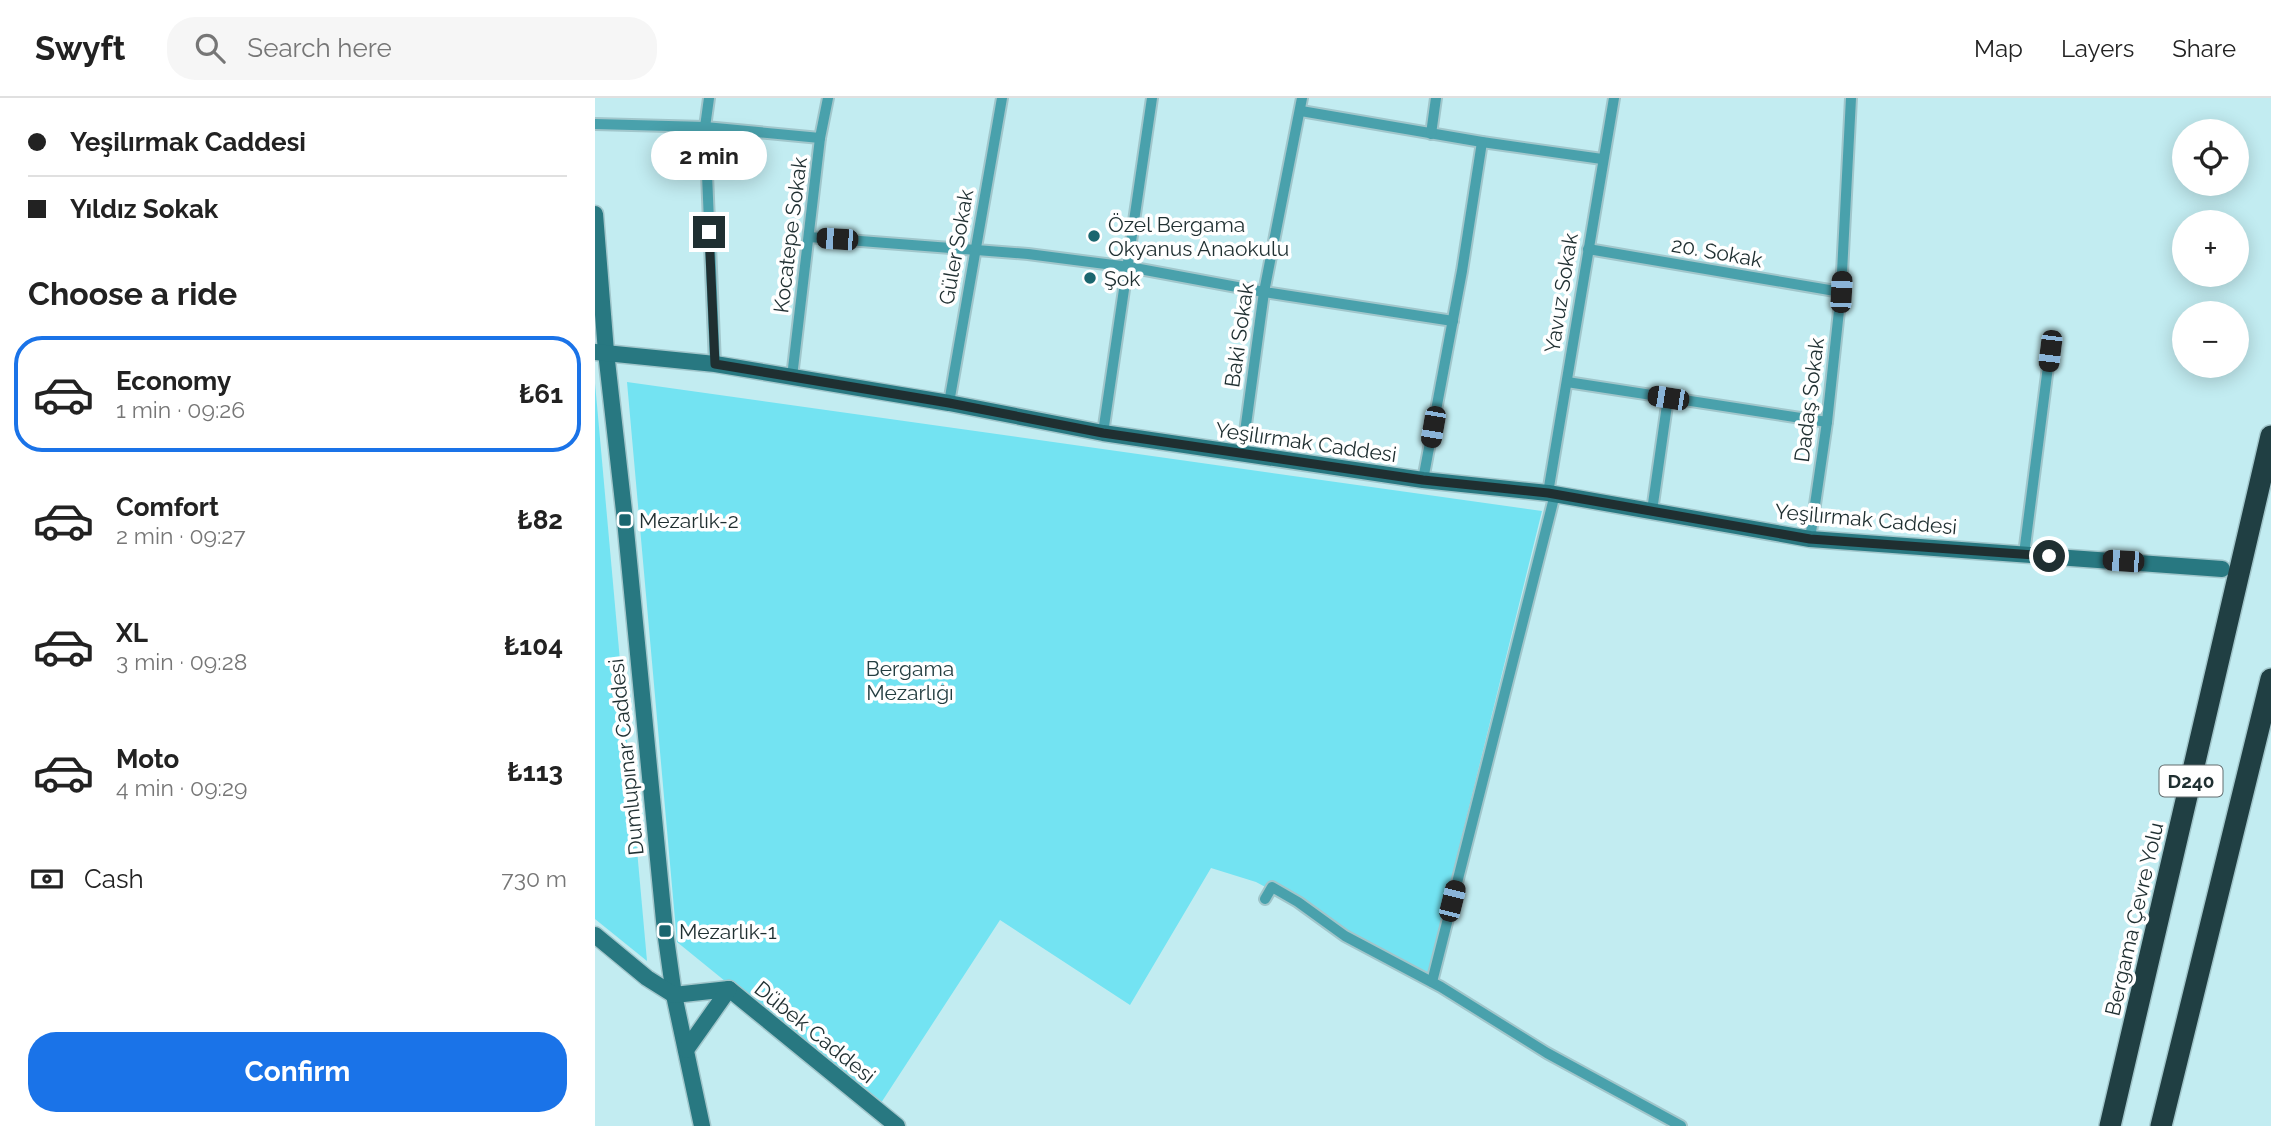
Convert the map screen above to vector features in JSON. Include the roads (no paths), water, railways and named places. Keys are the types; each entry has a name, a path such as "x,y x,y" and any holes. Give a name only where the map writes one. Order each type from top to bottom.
{"highway":[{"name":"Bergama Çevre Yolu","path":"2109,1126 2271,436"},
{"name":"D240","path":"2161,1126 2271,678"}],"street":[{"path":"709,98 705,127 715,364"},
{"name":"Kocatepe Sokak","path":"792,377 820,138 828,98"},
{"name":"Güler Sokak","path":"949,403 1003,98"},
{"path":"1103,433 1152,98"},
{"name":"Baki Sokak","path":"1243,454 1263,292 1302,98"},
{"path":"1430,134 1436,98"},
{"name":"Yavuz Sokak","path":"1432,982 1552,494 1567,382 1614,98"},
{"name":"Dadaş Sokak","path":"1810,539 1827,422 1841,292 1851,98"},
{"path":"1301,111 1430,134 1602,159"},
{"path":"595,124 705,127 820,138"},
{"path":"1423,480 1453,321 1482,142"},
{"name":"Dumlupınar Caddesi","path":"595,214 600,352 625,520 664,930 674,995 702,1126"},
{"path":"809,237 991,250 1129,267 1263,292 1453,321"},
{"name":"20. Sokak","path":"1588,249 1841,292"},
{"path":"2024,554 2050,351"},
{"name":"Yeşilırmak Caddesi","path":"600,352 715,364 949,403 1103,433 1423,480 1552,494 1810,539 2222,569"},
{"path":"1567,382 1827,422"},
{"path":"1651,511 1668,398"},
{"path":"1265,899 1272,887 1345,936 1432,982 1547,1053 1681,1126"},
{"path":"595,935 647,978 674,995"},
{"path":"686,1050 729,989"},
{"name":"Dübek Caddesi","path":"674,995 729,989 897,1126"}],"place":[{"name":"Özel Bergama Okyanus Anaokulu","path":"1094,236"},
{"name":"Şok","path":"1090,278"},
{"name":"Mezarlık-2","path":"625,520"},
{"name":"Mezarlık-1","path":"665,931"}],"park label":[{"name":"Bergama Mezarlığı","path":"910,680"}]}
